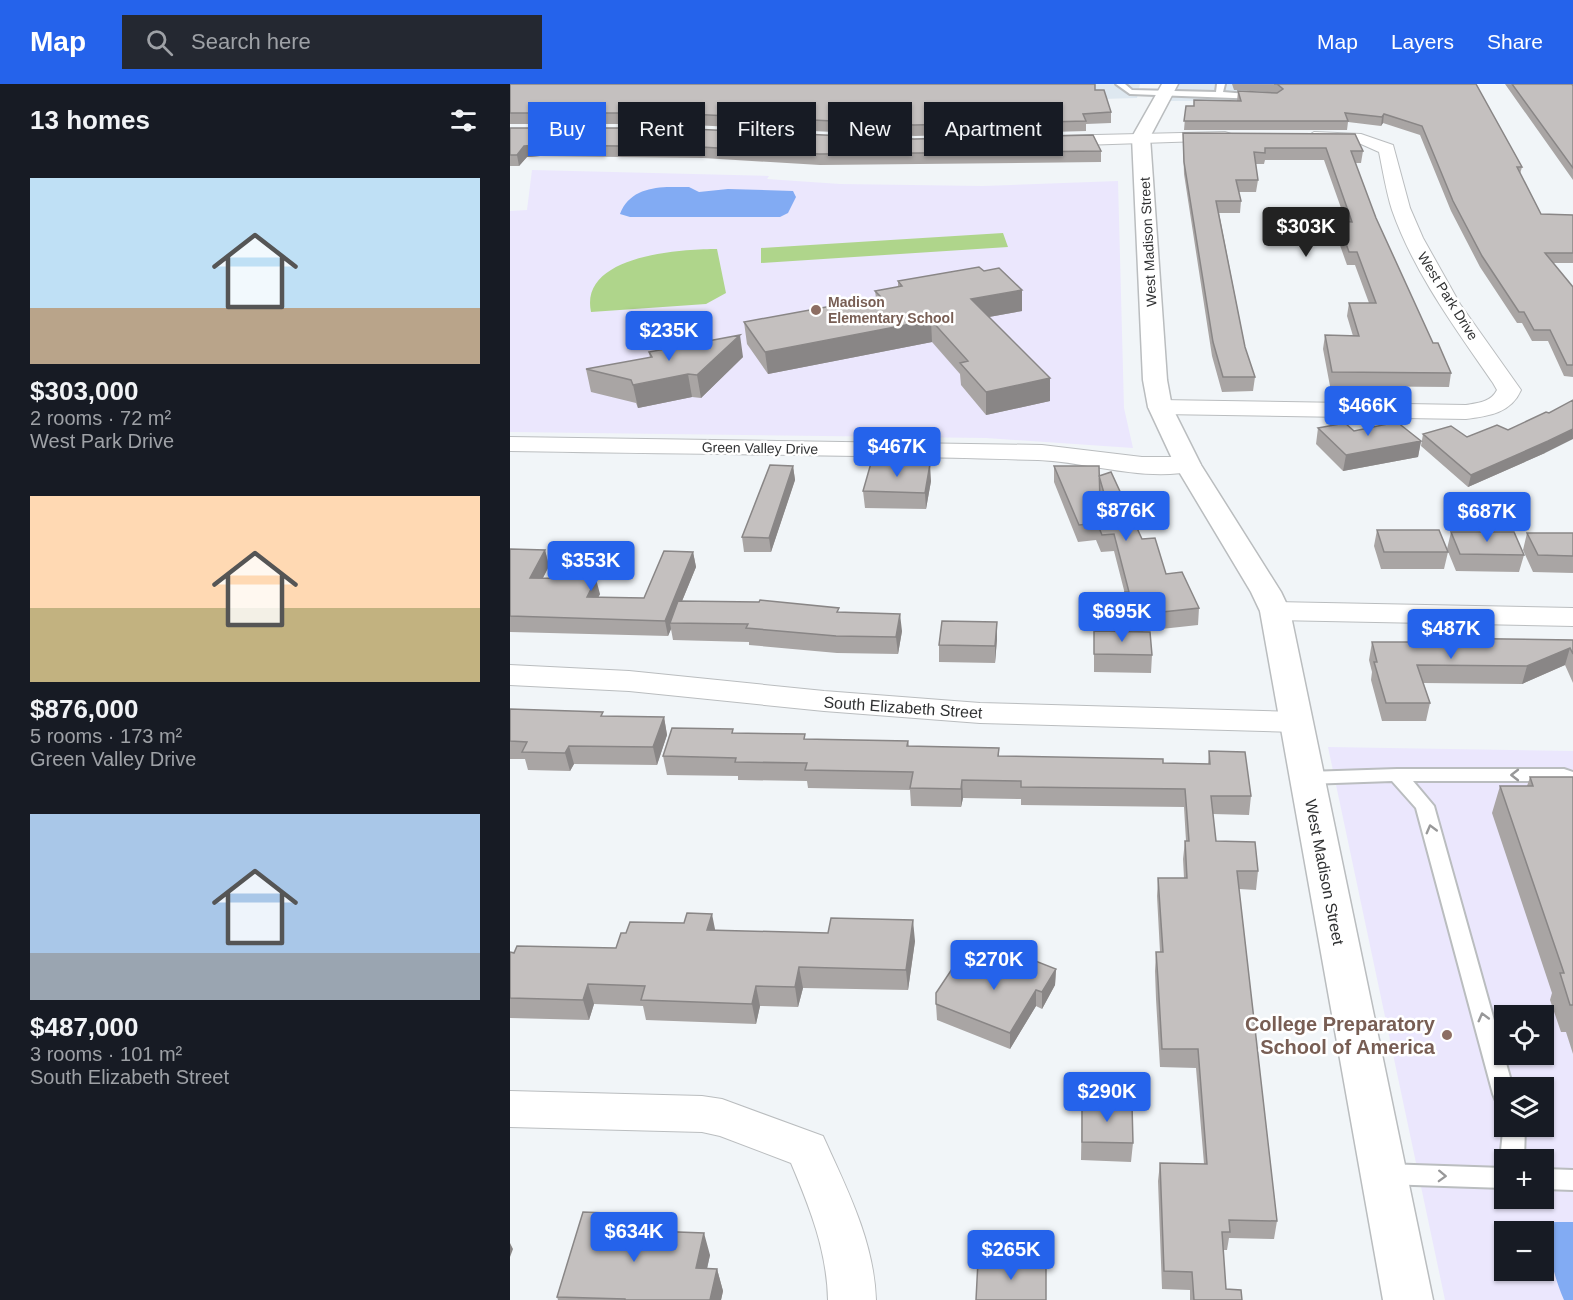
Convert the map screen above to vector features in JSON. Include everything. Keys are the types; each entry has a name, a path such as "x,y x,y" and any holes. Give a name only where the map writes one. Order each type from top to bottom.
{"street":[{"path":"1141,137 1168,89"},
{"name":"West Madison Street","path":"1141,137 1155,380 1160,407 1188,465 1275,610 1408,1300"},
{"path":"1063,140 1244,137"},
{"name":"West Park Drive","path":"1160,407 1466,412 1500,405 1509,390 1430,272 1401,208 1393,180 1389,152 1376,142 1347,137 1301,137"},
{"name":"Green Valley Drive","path":"510,444 1042,453 1142,465 1188,465"},
{"path":"1275,610 1573,617"},
{"name":"South Elizabeth Street","path":"510,675 629,681 824,701 980,713 1296,722"},
{"path":"510,1110 702,1114 722,1118 807,1150 844,1237 853,1288 852,1300"}],"lane":[{"path":"1120,84 1130,92 1168,89 1265,97"},
{"path":"1219,94 1221,84"},
{"path":"1397,775 1425,806 1499,1077"},
{"path":"1307,778 1397,775 1564,775 1573,778"},
{"path":"1383,1174 1494,1178"},
{"path":"1554,1179 1573,1180"}],"shaded area":[{"path":"1032,84 1140,84 1137,98 1031,101"},
{"path":"1174,84 1289,84 1287,100 1169,101"},
{"name":"Madison Elementary School","path":"532,170 769,176 767,179 840,184 983,186 1118,181 1124,408 1133,448 986,438 510,432 510,211 527,210"},
{"name":"College Preparatory School of America","path":"1328,747 1573,751 1573,1300 1445,1300"}],"green space":[{"path":"1003,233 1008,247 761,263 761,248"},
{"path":"717,249 726,293 706,304 591,312 591,293 601,278 616,267 658,254"}],"water":[{"path":"689,187 699,192 728,189 793,191 796,197 788,213 780,217 630,217 620,214 633,196 652,189"},
{"path":"1554,1222 1573,1222 1573,1300 1564,1300 1554,1270"}],"building":[{"path":"510,84 1095,84 1095,90 1104,90 1111,112 1083,114 1086,121 1063,122 1063,102 924,102 924,125 914,125 912,125 912,102 828,102 828,121 816,120 816,102 717,102 717,115 705,115 705,102 618,102 618,113 606,113 606,102 528,102 528,113 510,113"},
{"path":"1277,84 1476,84 1522,167 1517,167 1541,214 1573,215 1573,253 1545,253 1573,287 1573,365 1567,365 1550,330 1534,330 1524,312 1519,312 1482,256 1453,201 1422,126 1384,114 1382,117 1345,113 1348,121 1184,121 1186,106 1194,106 1194,100 1241,101 1238,91 1277,93 1283,89"},
{"path":"1512,84 1572,84 1573,168"},
{"path":"510,128 528,128 528,146 524,146 517,155 510,155"},
{"path":"606,128 618,128 618,146 606,146"},
{"path":"705,130 717,130 717,148 705,147"},
{"path":"1183,133 1355,134 1363,151 1351,151 1376,218 1433,343 1438,343 1451,373 1332,372 1325,335 1359,336 1349,303 1376,303 1357,252 1349,252 1338,221 1352,222 1326,148 1265,148 1265,153 1254,152 1258,180 1236,180 1241,201 1216,201 1245,347 1255,377 1223,377 1213,342 1184,162"},
{"path":"816,135 828,135 828,154 816,154"},
{"path":"1093,135 1101,151 1063,151 1063,136"},
{"path":"912,139 924,139 924,153 912,153"},
{"path":"979,267 984,271 999,268 1022,290 971,299 1050,378 986,392 960,363 968,361 931,320 765,352 744,322 881,297 875,291 902,286 898,281"},
{"path":"740,335 697,375 688,374 633,385 631,380 586,369 652,357 649,352"},
{"path":"1573,400 1573,429 1471,475 1423,434 1451,426 1467,437 1497,425 1508,430"},
{"path":"1397,422 1421,441 1346,455 1318,428 1345,423 1354,431"},
{"path":"871,463 930,464 925,493 863,491"},
{"path":"770,465 793,466 769,538 742,537"},
{"path":"1054,466 1099,466 1099,476 1111,472 1142,539 1155,538 1166,574 1182,572 1199,608 1134,615 1125,592 1129,592 1114,534 1102,535 1097,523 1079,525","holes":["1099,477 1106,500 1100,501"]},
{"path":"1377,530 1439,530 1448,552 1384,552"},
{"path":"1451,532 1514,532 1524,555 1460,554"},
{"path":"1527,533 1573,533 1573,556 1538,555"},
{"path":"510,549 545,550 530,578 596,579 587,597 644,598 664,551 693,552 665,621 510,616"},
{"path":"760,600 839,608 837,612 900,614 896,637 836,636 746,628 748,624 670,623 678,601 759,602"},
{"path":"942,621 997,622 995,646 939,645"},
{"path":"1094,631 1150,632 1152,655 1094,654"},
{"path":"1431,638 1573,640 1573,654 1570,648 1527,666 1417,665 1430,703 1386,703 1374,662 1377,662 1372,642 1433,642"},
{"path":"510,709 603,712 601,716 664,717 653,747 569,746 565,753 522,752 527,742 510,741"},
{"path":"672,728 733,729 732,733 805,734 804,739 908,741 907,746 999,748 998,756 1163,759 1163,763 1210,764 1209,751 1245,752 1251,796 1211,796 1216,841 1255,842 1258,871 1237,871 1277,1221 1229,1220 1230,1232 1222,1232 1226,1289 1241,1290 1242,1300 1194,1300 1192,1272 1164,1271 1160,1163 1207,1164 1198,1049 1162,1049 1156,952 1163,952 1158,878 1187,878 1185,841 1189,841 1185,789 1021,787 1021,781 962,780 961,789 910,788 913,772 805,770 807,763 735,762 736,758 663,756"},
{"path":"1530,777 1573,777 1573,1005 1570,1005 1560,973 1564,973 1500,786 1533,786"},
{"path":"687,913 712,914 707,930 828,933 831,918 913,920 906,970 799,967 795,987 756,986 752,1004 641,1000 645,986 588,984 583,1000 510,998 510,952 514,953 517,946 616,948 621,933 626,933 630,922 684,923"},
{"path":"1015,953 1056,969 1042,992 1036,990 1010,1033 936,1004 936,993 958,960 1000,976"},
{"path":"1082,1103 1132,1105 1133,1143 1082,1142"},
{"path":"583,1212 630,1214 625,1230 704,1233 696,1268 717,1269 710,1300 557,1297"},
{"path":"978,1261 1046,1262 1046,1300 976,1300"}],"place":[{"name":"Madison Elementary School","path":"816,310"},
{"name":"College Preparatory School of America","path":"1447,1035"}]}
